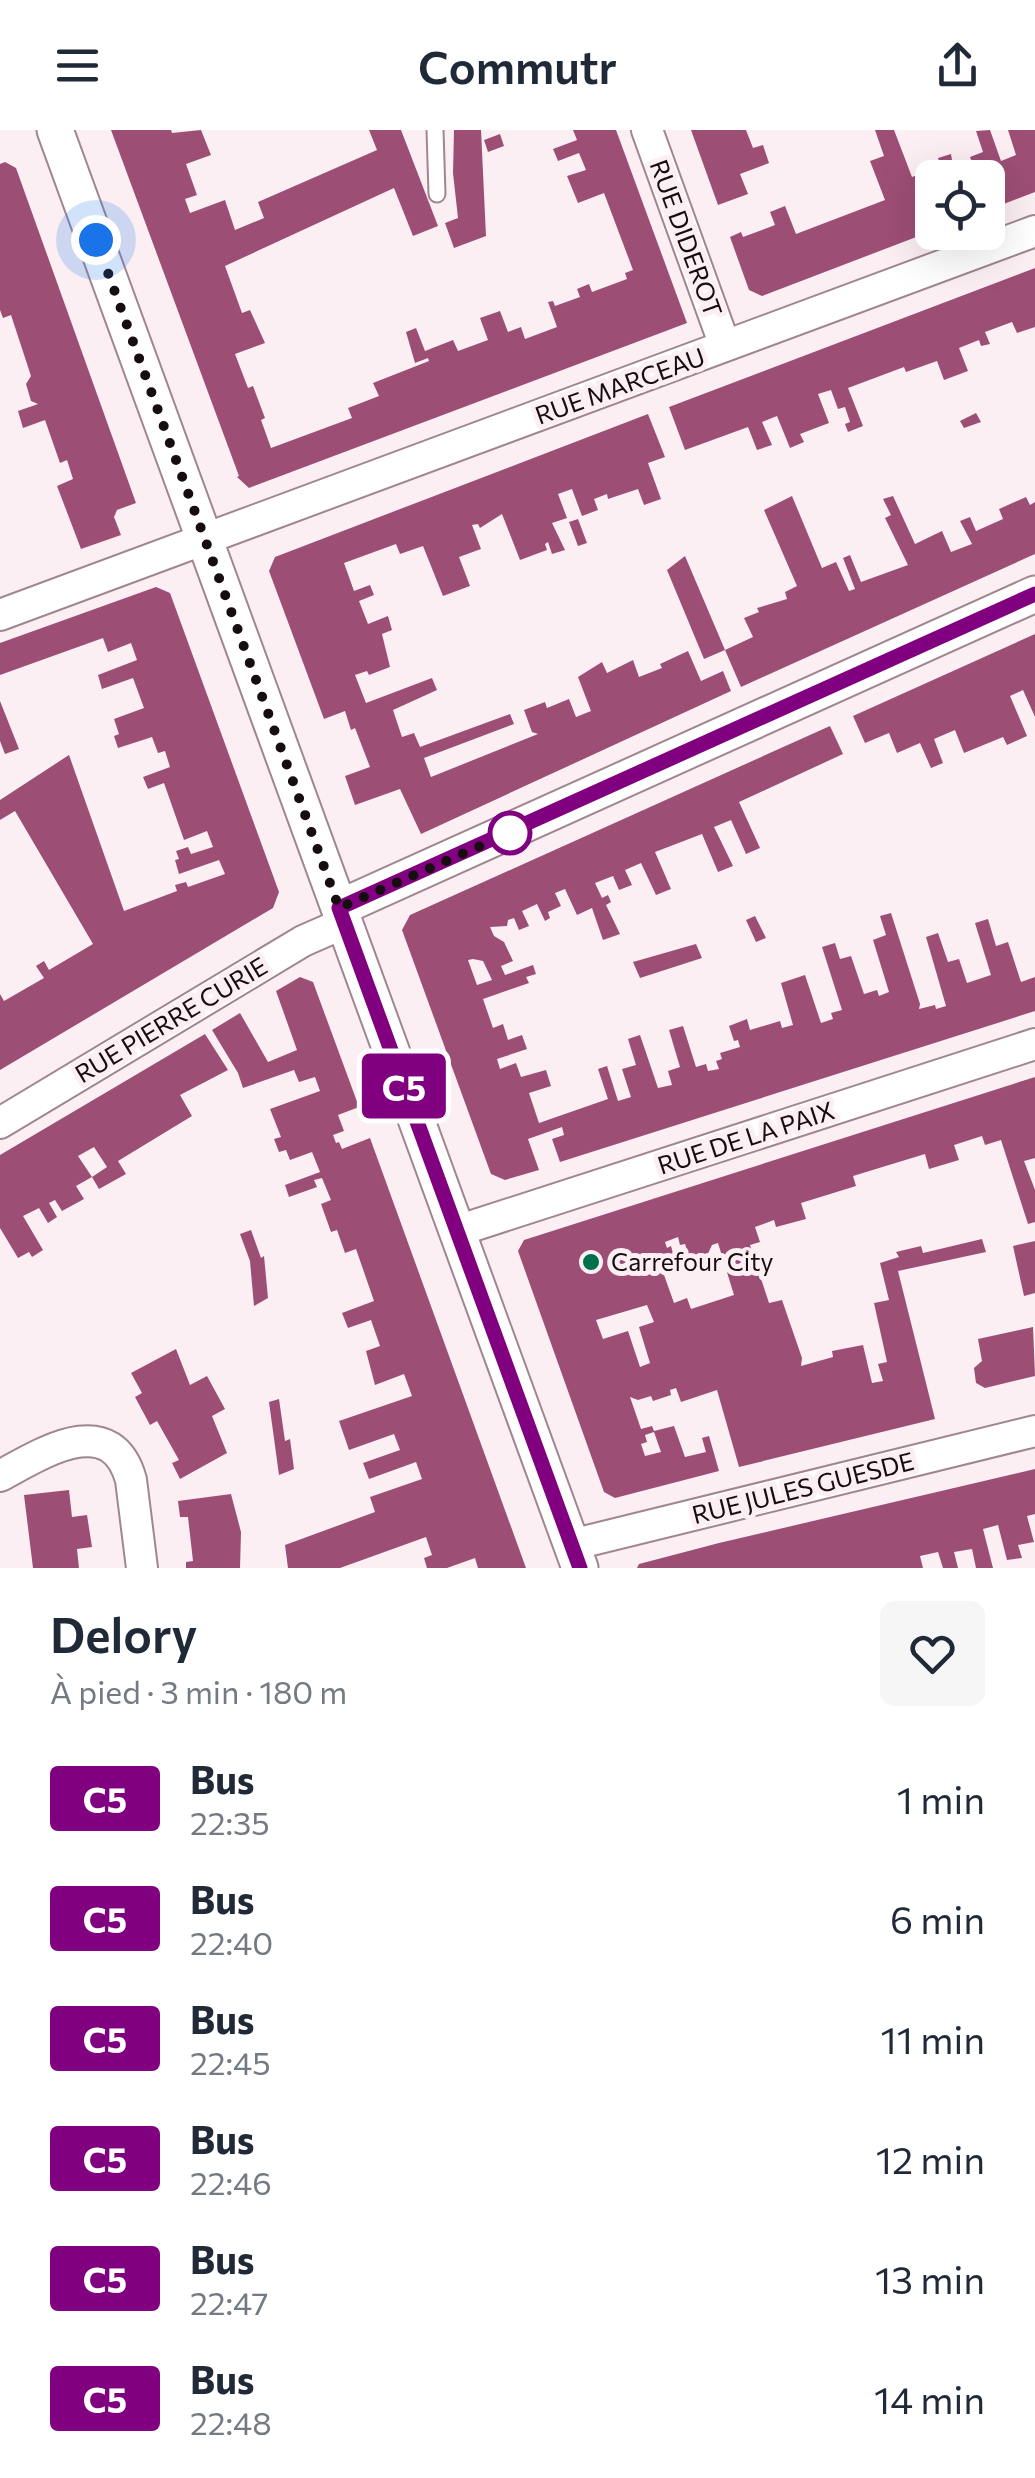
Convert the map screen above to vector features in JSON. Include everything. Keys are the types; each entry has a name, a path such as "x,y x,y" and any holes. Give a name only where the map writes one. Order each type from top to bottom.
{"street":[{"path":"55,130 576,1556"},
{"name":"RUE DIDEROT","path":"647,130 726,346"},
{"name":"RUE MARCEAU","path":"0,614 1035,231"},
{"path":"342,916 1035,594"},
{"name":"RUE PIERRE CURIE","path":"0,1123 342,916"},
{"name":"RUE DE LA PAIX","path":"457,1231 1035,1044"},
{"name":"RUE JULES GUESDE","path":"576,1556 1035,1431"},
{"path":"0,1476 56,1446 79,1440 114,1452 128,1470 142,1568"}],"lane":[{"path":"435,130 437,194"}],"building":[{"path":"111,130 201,130 211,155 186,164 197,195 185,199 190,213 225,200 235,230 264,218 258,202 377,150 369,130 401,130 438,226 413,236 394,188 225,266 242,313 250,310 265,343 235,354 248,388 253,386 271,448 352,418 348,408 379,396 373,383 429,361 428,358 415,363 406,332 416,328 425,351 453,340 458,351 488,340 480,318 500,311 508,332 521,327 525,339 557,327 548,302 553,301 555,306 580,297 577,289 589,284 592,292 627,279 625,273 633,270 604,193 578,203 567,176 586,170 579,153 558,161 553,149 577,140 573,130 616,130 687,323 249,488 237,477"},
{"path":"454,130 481,130 486,236 454,248 445,223 458,218"},
{"path":"691,130 746,130 753,148 763,145 769,163 740,174 748,194 718,205"},
{"path":"875,130 894,130 912,177 915,176 915,238 762,296 749,290 730,237 741,232 743,237 775,225 770,212 785,206 796,234 885,200 870,161 884,156"},
{"path":"990,130 1001,160 971,160 970,157 983,152 976,131"},
{"path":"1008,130 1035,130 1035,192 1005,203 1004,160 1016,155"},
{"path":"500,134 504,146 488,152 484,140"},
{"path":"5,162 16,168 136,503 117,510 114,517 121,535 81,549 57,486 73,479 67,460 60,463 45,420 23,428 18,411 38,404 31,401 26,384 31,376 11,315 3,318 0,310 0,164"},
{"path":"1035,268 1035,327 1017,333 1012,322 985,332 990,344 981,346 979,340 959,348 968,371 944,380 937,361 906,372 904,367 848,388 863,426 848,432 845,424 850,422 845,407 838,409 831,390 818,394 829,423 800,434 804,442 790,448 777,416 762,422 772,445 757,450 748,427 685,450 669,407"},
{"path":"976,413 981,422 964,428 960,421"},
{"path":"648,414 665,457 648,463 661,499 644,505 638,489 608,499 607,494 594,499 598,510 582,516 572,489 558,494 567,518 552,523 565,550 552,554 548,542 547,550 520,560 502,514 480,528 478,524 472,525 481,549 459,557 470,586 443,596 423,546 400,554 396,544 344,563 354,591 370,585 374,595 359,601 368,624 388,616 392,630 382,634 390,667 369,675 367,671 355,675 366,703 432,678 437,690 393,710 402,737 414,733 420,747 510,714 514,724 424,758 431,777 538,734 532,732 524,710 545,702 547,708 569,699 576,717 591,711 578,677 602,662 607,673 633,660 639,677 688,651 701,681 723,671 731,691 421,834 400,789 355,805 345,776 370,767 345,711 324,719 269,571 275,557"},
{"path":"792,496 822,568 836,562 849,591 855,589 843,558 850,555 861,582 908,565 885,518 891,515 883,499 893,496 915,544 942,531 951,552 972,544 960,521 970,517 976,531 1003,519 999,509 1026,497 1030,505 1035,502 1035,554 741,687 725,650 753,637 744,618 759,612 757,608 787,599 785,592 797,586 764,510"},
{"path":"578,519 587,543 578,546 569,522"},
{"path":"685,556 725,650 704,659 667,570"},
{"path":"156,587 170,593 279,892 273,908 0,1070 0,994 4,1001 44,978 36,966 44,961 49,970 93,944 15,811 0,820 0,800 69,755 124,911 177,891 175,885 186,882 188,887 225,874 219,860 179,874 176,851 188,847 191,854 213,847 207,831 184,840 164,783 148,789 143,777 170,767 165,751 158,753 152,737 118,748 114,719 144,708 133,678 102,689 98,675 137,660 131,643 108,652 103,638 0,675 0,643"},
{"path":"1035,634 1035,717 1023,690 1010,696 1027,736 1007,745 1003,737 964,753 955,730 934,739 943,763 931,768 920,743 897,753 889,733 865,743 853,716"},
{"path":"0,701 19,749 5,754 0,741"},
{"path":"830,726 843,754 739,802 760,848 746,854 731,820 714,827 733,866 718,872 702,834 655,852 671,889 656,895 641,863 625,870 632,885 619,890 613,876 595,883 602,898 608,895 611,902 606,905 620,934 603,940 592,908 577,915 565,889 555,893 561,906 548,912 550,918 545,921 537,904 522,911 529,926 519,930 514,918 508,920 507,926 490,927 494,936 504,942 513,961 501,966 505,975 533,965 536,974 526,977 529,983 483,999 493,1028 503,1024 508,1040 522,1035 527,1049 497,1059 500,1069 516,1063 521,1077 546,1070 551,1086 529,1093 539,1123 608,1099 598,1069 607,1066 618,1101 631,1097 622,1069 636,1065 628,1039 640,1035 658,1088 672,1085 668,1071 680,1067 669,1030 683,1026 696,1067 706,1064 708,1071 719,1069 716,1061 722,1059 720,1053 740,1047 729,1026 747,1019 750,1030 780,1021 782,1028 793,1025 781,983 805,975 821,1023 833,1019 831,1013 842,1010 822,947 835,943 840,959 851,956 864,994 877,990 879,996 889,992 873,940 886,935 880,916 891,913 919,1009 946,1006 926,937 938,933 948,962 959,959 967,983 991,975 975,923 988,919 996,946 1008,942 1021,982 1035,977 1035,1011 560,1162 552,1139 564,1135 562,1127 528,1139 539,1170 505,1180 491,1174 402,930 410,915","holes":["468,960 483,961 492,980 477,985"]},
{"path":"755,916 766,938 756,942 746,920"},
{"path":"696,944 702,958 640,978 633,962"},
{"path":"300,977 313,982 359,1107 338,1115 344,1131 333,1135 336,1143 342,1149 370,1138 526,1568 478,1568 475,1558 447,1568 427,1568 424,1558 432,1555 426,1537 340,1568 288,1568 285,1545 375,1512 370,1497 422,1479 416,1462 369,1479 363,1463 400,1450 394,1434 349,1450 339,1421 412,1396 404,1374 375,1385 366,1351 380,1346 371,1320 348,1328 342,1313 374,1301 356,1249 345,1253 337,1230 331,1232 321,1204 331,1200 322,1178 314,1180 317,1187 289,1197 285,1185 320,1172 312,1152 290,1160 286,1150 279,1152 274,1139 281,1137 270,1109 320,1091 315,1077 299,1082 294,1070 243,1088 212,1030 240,1013 268,1062 297,1050 276,991"},
{"path":"205,1034 228,1070 180,1095 192,1116 118,1161 126,1174 99,1189 92,1177 76,1186 84,1199 62,1211 55,1200 49,1203 57,1217 48,1223 39,1208 23,1216 43,1250 32,1257 29,1252 18,1258 0,1228 0,1155","holes":["94,1147 107,1167 92,1177 78,1156"]},
{"path":"1035,1077 1035,1158 1024,1161 1035,1190 1035,1222 1028,1224 1001,1140 985,1145 982,1136 954,1145 959,1160 929,1169 925,1154 853,1176 856,1186 801,1203 806,1219 776,1227 774,1220 755,1227 760,1242 750,1245 769,1303 782,1300 802,1358 801,1366 833,1357 832,1351 863,1345 872,1383 883,1381 878,1364 887,1362 874,1303 889,1300 880,1263 899,1257 896,1252 921,1246 923,1253 982,1239 986,1252 898,1271 935,1419 739,1467 717,1390 681,1402 676,1388 670,1390 671,1395 653,1401 651,1396 638,1400 630,1397 641,1429 652,1426 654,1431 674,1426 685,1457 706,1452 702,1438 709,1436 719,1471 615,1498 604,1492 518,1251 524,1240","holes":["678,1237 680,1245 685,1244 694,1272 707,1266 704,1262 712,1245 718,1243 734,1295 691,1309 687,1298 674,1303 663,1272 677,1268 671,1246 667,1248 665,1242","647,1305 654,1322 639,1327 650,1363 640,1367 628,1331 603,1339 596,1320","654,1432 661,1452 645,1456 641,1444 647,1442 645,1435"]},
{"path":"251,1230 261,1258 264,1256 268,1298 254,1306 250,1261 240,1234"},
{"path":"1035,1241 1035,1293 1024,1296 1013,1246"},
{"path":"1033,1327 1035,1376 985,1388 976,1383 974,1368 982,1361 978,1339"},
{"path":"176,1349 190,1385 207,1376 225,1409 212,1416 227,1453 180,1479 172,1463 179,1460 157,1421 150,1425 135,1397 142,1393 131,1373"},
{"path":"279,1399 294,1469 279,1475 269,1402"},
{"path":"1035,1469 1035,1514 1027,1516 1034,1542 1018,1545 1022,1558 1007,1560 998,1525 983,1529 993,1568 976,1568 972,1549 954,1552 958,1568 943,1568 938,1552 920,1556 923,1568 637,1568 639,1564 719,1543"},
{"path":"69,1490 72,1517 87,1515 92,1547 77,1549 79,1568 33,1568 24,1495"},
{"path":"231,1494 241,1532 240,1568 186,1568 186,1562 193,1561 188,1517 180,1517 178,1501"}],"bus line":[{"name":"C5","path":"580,1568 339,908 1035,594"}],"place":[{"name":"Carrefour City","path":"591,1262"}],"route":[{"path":"96,240 339,908 510,833"}]}
